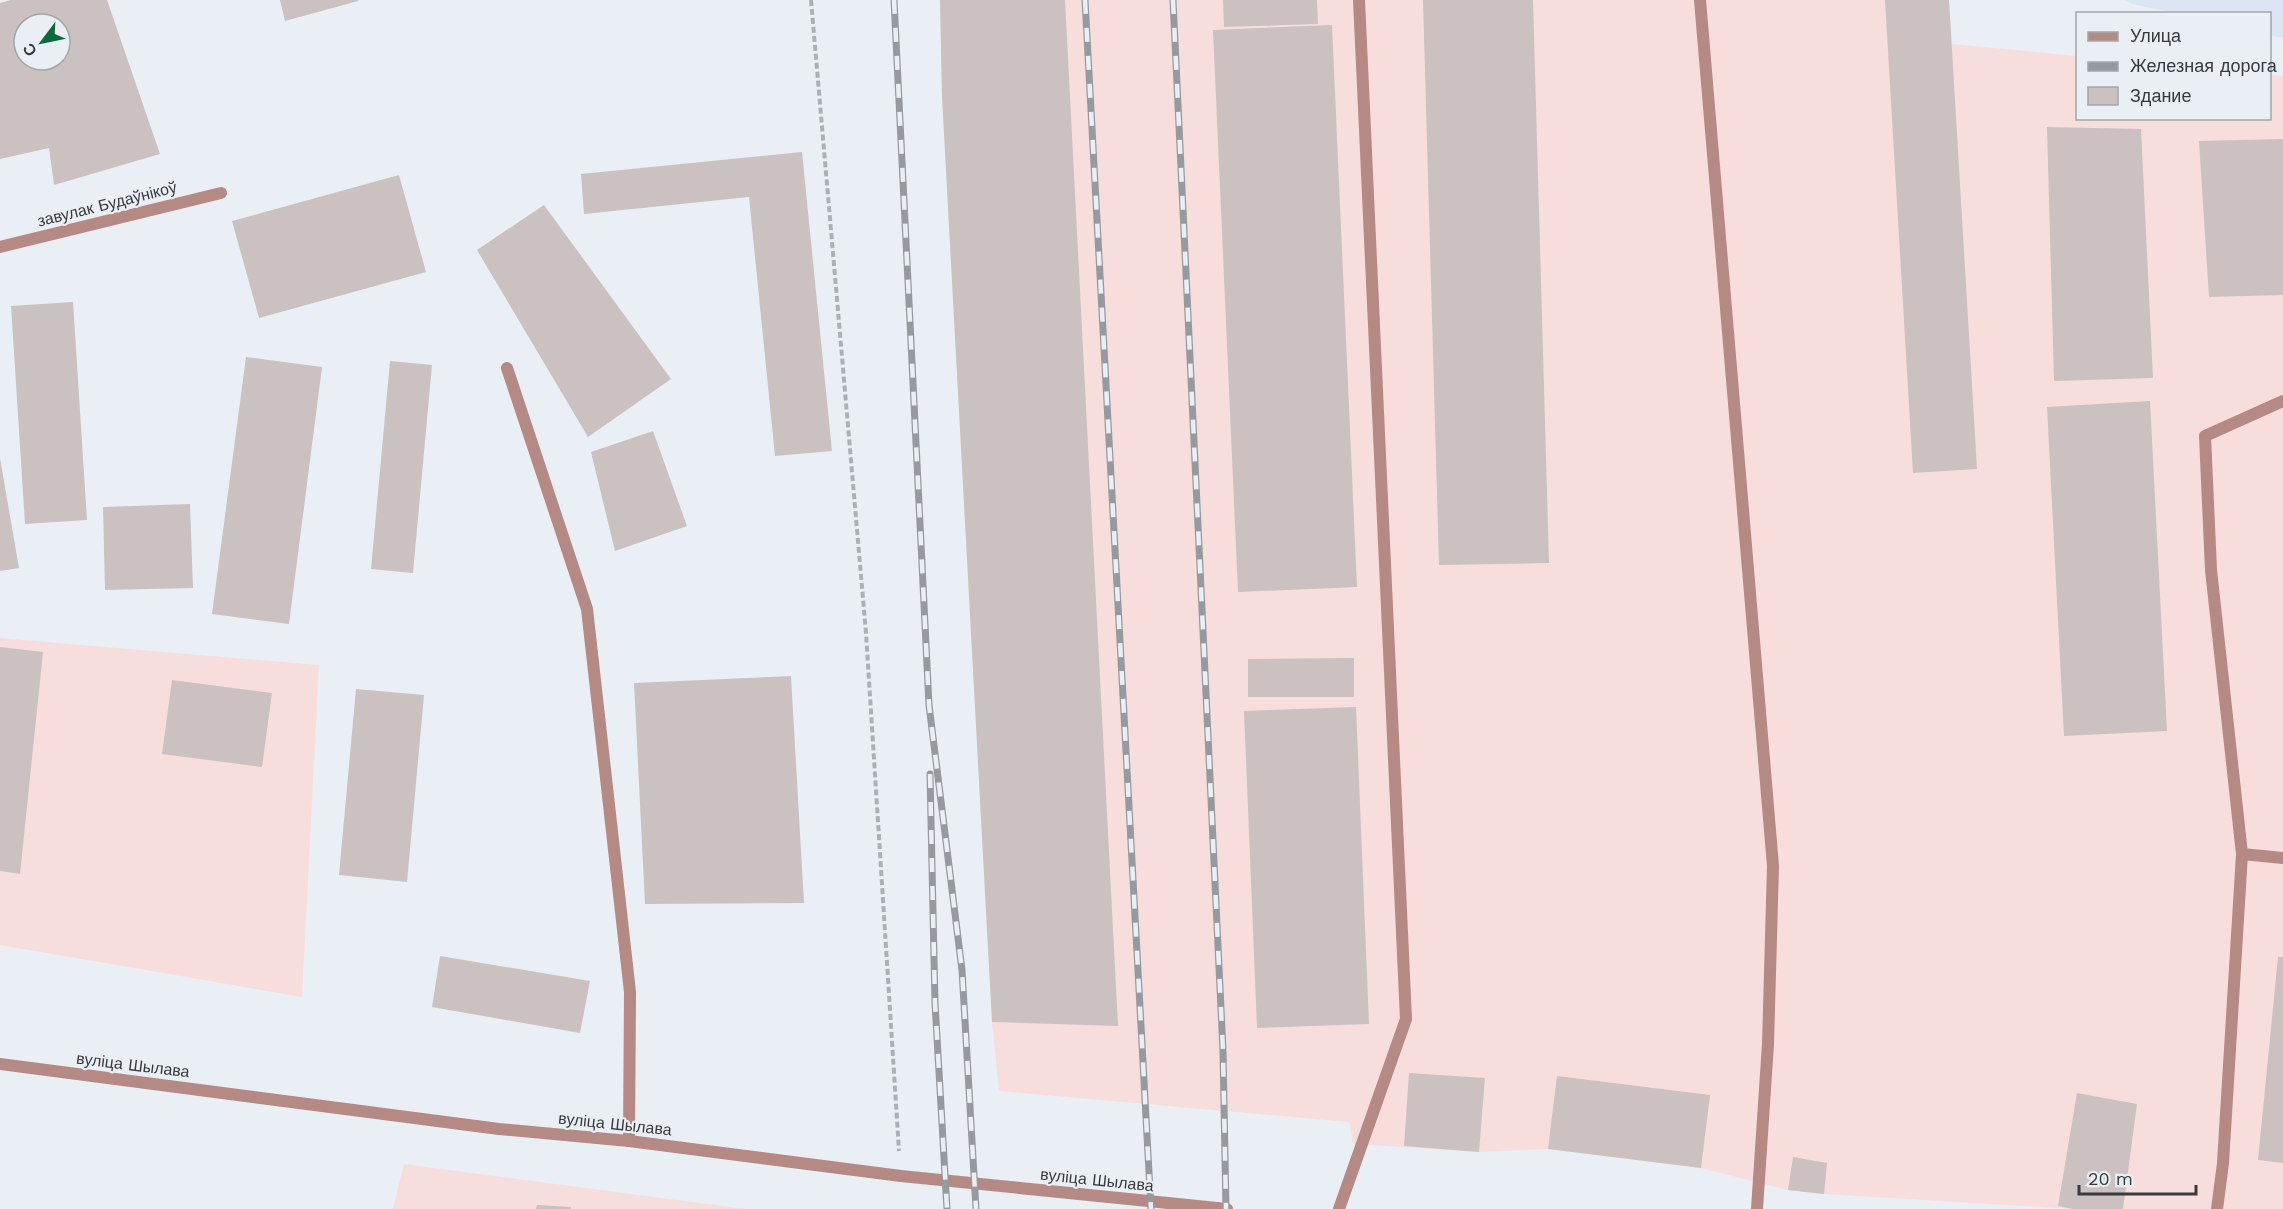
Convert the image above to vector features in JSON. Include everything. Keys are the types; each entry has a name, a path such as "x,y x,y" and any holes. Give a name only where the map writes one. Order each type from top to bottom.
{"street":[{"path":"1339,1209 1406,1019 1359,0"},
{"path":"1700,0 1773,866 1768,1044 1757,1209"},
{"name":"завулак Будаўнікоў","path":"0,247 221,193"},
{"path":"507,368 587,609 630,992 629,1142"},
{"path":"2217,1209 2223,1163 2242,854 2211,570 2205,436 2283,401"},
{"path":"2242,854 2283,858"},
{"name":"вуліца Шылава","path":"0,1064 499,1129 629,1142 901,1176 1227,1209"}],"path":[{"path":"811,0 866,633 901,1176"}],"shaded area":[{"path":"940,0 1949,0 1952,44 2076,56 2076,120 2271,120 2271,75 2283,76 2283,1209 2073,1209 1824,1194 1788,1190 1701,1168 1548,1149 1479,1152 1353,1144 1349,1122 999,1091 992,1022 942,96"},
{"path":"2124,0 2283,0 2283,38 2271,35 2271,12 2169,12 2132,4"},
{"path":"0,638 319,665 302,997 0,945"},
{"path":"404,1164 746,1209 393,1209"}],"building":[{"path":"11,0 107,0 160,154 54,185 49,148 0,159 0,3"},
{"path":"280,0 358,0 358,1 285,21"},
{"path":"940,0 1065,0 1118,1026 992,1022 942,96"},
{"path":"1223,0 1317,0 1318,24 1224,27"},
{"path":"1423,0 1533,0 1549,563 1439,565"},
{"path":"1885,0 1949,0 1977,469 1913,473"},
{"path":"1332,25 1357,587 1238,592 1213,30"},
{"path":"2047,127 2141,129 2153,378 2054,381"},
{"path":"2283,139 2283,295 2209,297 2199,141"},
{"path":"802,152 832,451 775,456 749,197 584,214 581,174"},
{"path":"399,175 426,272 259,318 232,221"},
{"path":"544,205 671,379 588,437 477,250"},
{"path":"73,302 87,520 25,524 11,306"},
{"path":"246,357 322,367 289,624 212,614"},
{"path":"390,361 432,365 413,573 371,569"},
{"path":"2150,401 2167,731 2064,736 2047,407"},
{"path":"653,431 687,526 615,551 591,452"},
{"path":"0,458 19,568 0,571"},
{"path":"190,504 193,588 105,590 103,507"},
{"path":"0,647 43,652 20,874 0,871"},
{"path":"1354,658 1354,697 1248,697 1248,659"},
{"path":"791,676 804,903 645,904 634,683"},
{"path":"172,680 272,693 262,767 162,754"},
{"path":"356,689 424,695 407,882 339,875"},
{"path":"1356,707 1369,1024 1257,1028 1244,711"},
{"path":"440,956 590,981 580,1033 432,1007"},
{"path":"2278,957 2283,957 2283,1163 2258,1160"},
{"path":"1409,1073 1485,1078 1479,1152 1404,1146"},
{"path":"1557,1076 1710,1095 1701,1168 1548,1149"},
{"path":"2077,1093 2137,1104 2123,1209 2073,1209 2058,1206"},
{"path":"1793,1157 1827,1163 1824,1194 1788,1190"},
{"path":"537,1205 571,1207 571,1209 536,1209"}],"railway":[{"path":"894,0 929,705 962,970 976,1209"},
{"path":"1085,0 1151,1209"},
{"path":"1173,0 1223,1051 1226,1209"},
{"path":"930,774 935,1003 947,1209"}]}
